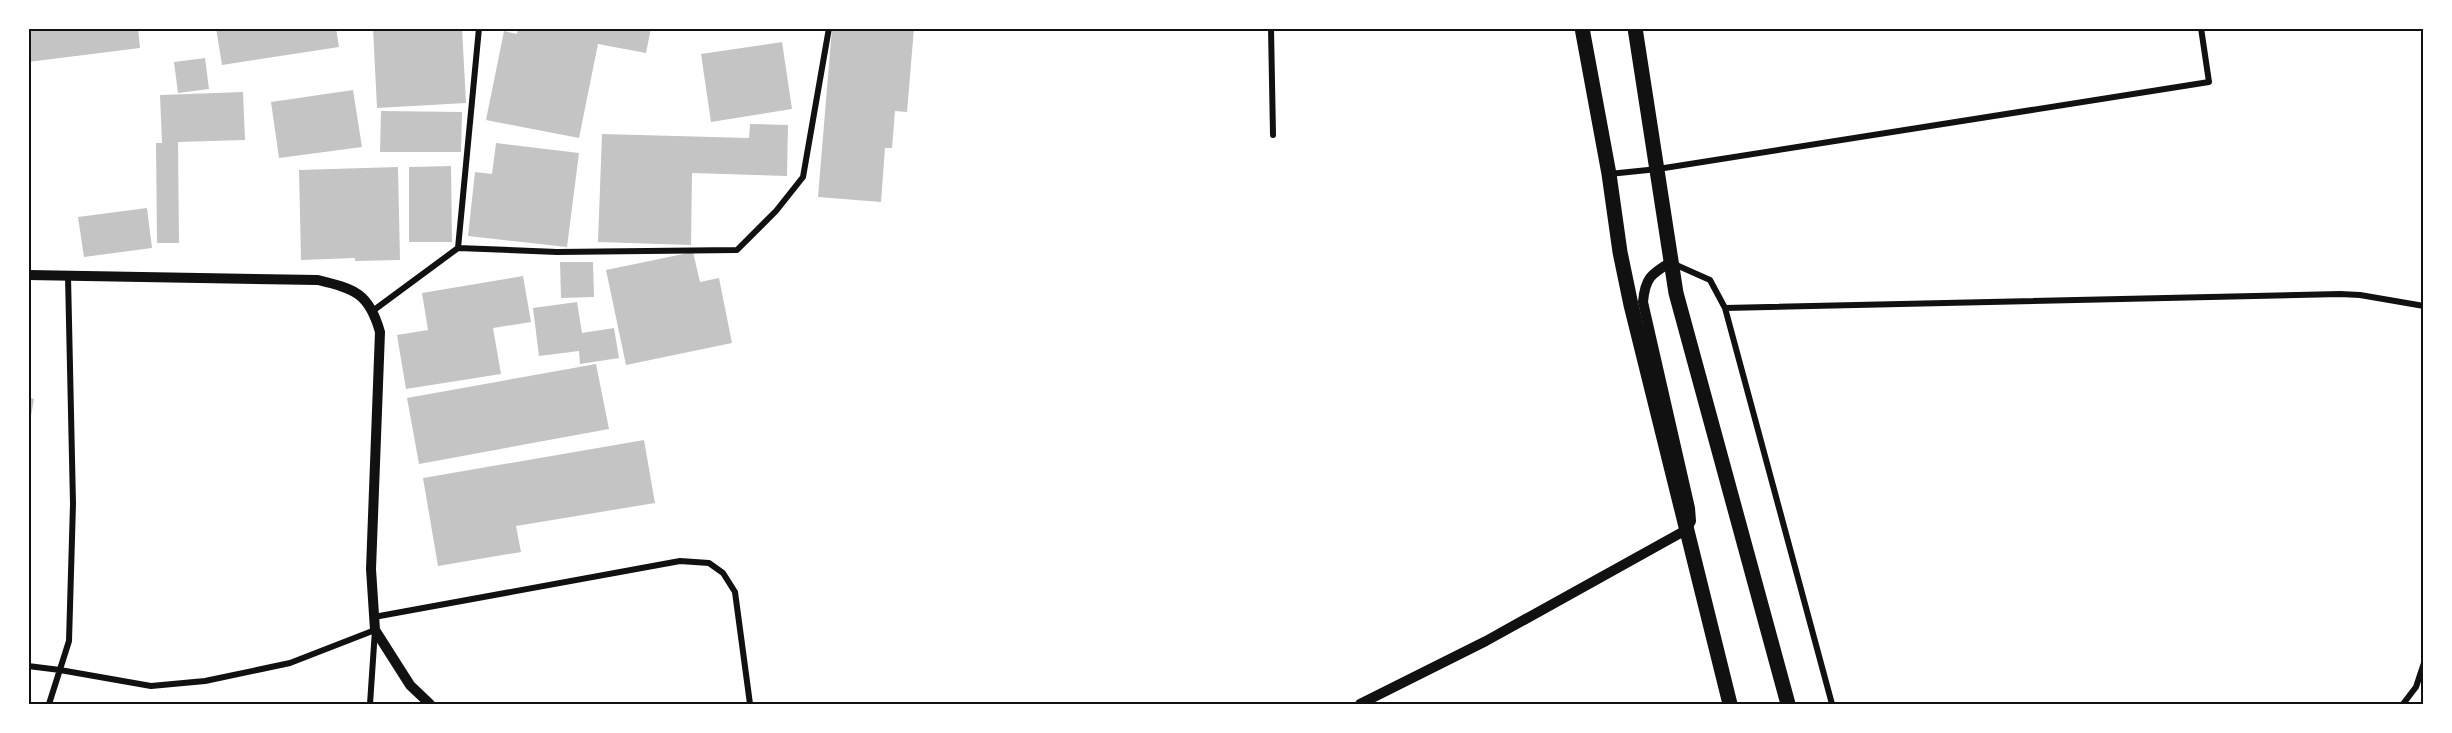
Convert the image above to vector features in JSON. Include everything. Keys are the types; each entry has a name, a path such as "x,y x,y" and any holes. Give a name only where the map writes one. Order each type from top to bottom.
{"main road":[{"path":"1582,28 1631,305 1730,705"},
{"path":"1635,28 1676,293 1788,705"}],"street":[{"path":"458,248 479,28"},
{"path":"374,310 458,248 557,252 737,250 776,211 803,177 829,28"},
{"path":"1271,28 1273,135"},
{"path":"1609,174 1658,169 2209,82 2201,28"},
{"path":"1360,705 1486,641 1686,530 1691,521 1690,508 1642,302 1644,287 1652,274 1671,262 1710,280 1725,308 1832,705"},
{"path":"28,275 318,280 343,286 358,293 374,310 380,332 371,569 375,630 370,705"},
{"path":"50,705 69,641 73,504 68,276"},
{"path":"1725,308 2340,294 2360,294 2424,306"},
{"path":"374,617 681,561 709,563 723,573 735,592 750,705"},
{"path":"28,666 151,686 205,681 290,663 375,630"},
{"path":"375,630 410,685 430,705"},
{"path":"2403,705 2416,687 2424,663"}],"building":[{"path":"28,28 138,28 140,48 28,62"},
{"path":"216,28 336,28 339,47 222,65"},
{"path":"373,28 462,28 466,103 377,108"},
{"path":"518,28 651,28 646,53 598,44 579,138 486,120 504,31 517,34"},
{"path":"832,28 914,28 907,112 895,111 892,148 885,148 881,202 818,197"},
{"path":"782,42 792,109 711,122 701,54"},
{"path":"205,58 209,89 178,93 174,62"},
{"path":"353,90 362,147 279,158 271,102"},
{"path":"243,92 245,140 178,142 179,243 157,243 156,143 162,143 160,95"},
{"path":"381,111 462,112 461,152 380,152"},
{"path":"750,124 788,125 787,176 692,173 691,245 598,242 602,134 749,138"},
{"path":"496,143 579,153 567,247 468,236 475,172 492,174"},
{"path":"451,166 452,242 409,242 409,167"},
{"path":"398,167 400,260 355,261 355,258 301,260 299,170"},
{"path":"147,208 152,248 84,257 78,217"},
{"path":"693,252 700,282 719,278 732,343 626,365 606,270"},
{"path":"560,262 593,262 594,297 561,298"},
{"path":"523,276 531,322 493,328 501,374 406,389 397,335 428,330 422,293"},
{"path":"577,302 582,333 614,328 619,358 580,364 579,351 539,356 533,308"},
{"path":"596,364 609,429 419,464 407,398"},
{"path":"28,397 34,399 30,422 28,422"},
{"path":"644,440 655,503 516,526 521,552 438,566 423,478"}]}
